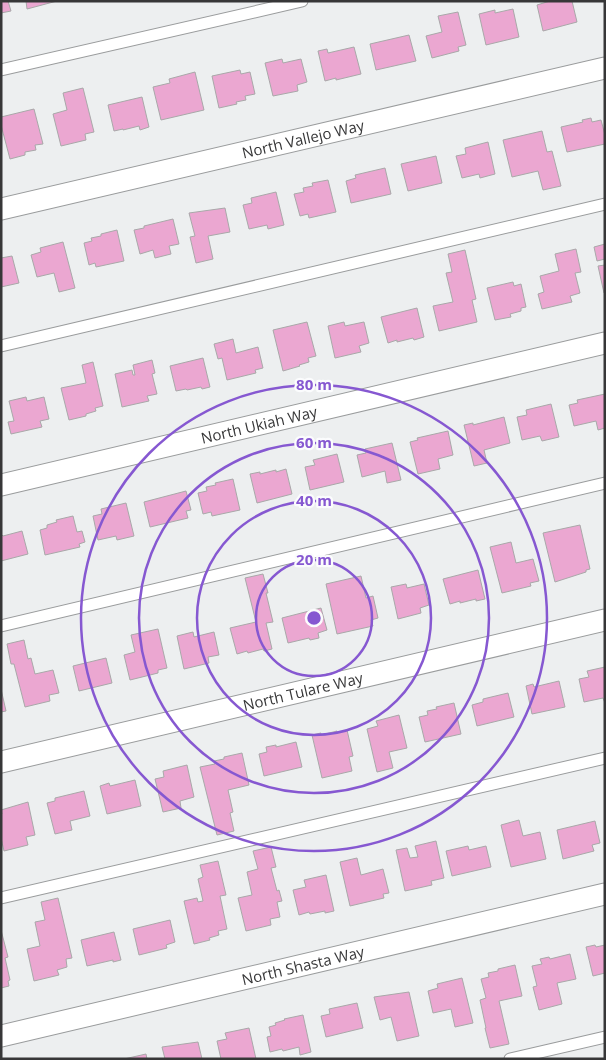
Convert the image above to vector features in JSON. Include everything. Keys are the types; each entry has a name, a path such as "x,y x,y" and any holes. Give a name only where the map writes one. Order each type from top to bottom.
{"street":[{"name":"North Vallejo Way","path":"1,209 605,68"},
{"name":"North Ukiah Way","path":"1,485 605,343"},
{"name":"North Tulare Way","path":"1,762 605,620"},
{"name":"North Shasta Way","path":"1,1036 605,894"}],"lane":[{"path":"1,70 302,1"},
{"path":"1,346 605,204"},
{"path":"1,626 605,483"},
{"path":"1,898 605,758"},
{"path":"510,1059 605,1037"}],"building":[{"path":"1,1 8,1 11,11 1,13"},
{"path":"26,1 57,1 27,9"},
{"path":"550,1 572,1 577,22 543,31 537,5"},
{"path":"513,9 519,37 486,45 479,14 495,10 495,13"},
{"path":"458,12 466,45 458,47 459,51 432,58 426,36 442,32 438,16"},
{"path":"409,35 416,61 376,70 370,44"},
{"path":"354,47 361,74 325,81 318,51 327,49 328,53"},
{"path":"282,59 283,63 301,59 307,82 297,85 298,91 273,96 265,63"},
{"path":"240,70 241,74 250,72 255,94 245,96 246,100 236,102 237,104 219,108 212,76"},
{"path":"195,72 204,110 161,120 153,87 170,83 169,79"},
{"path":"83,88 94,132 85,134 86,140 61,146 53,114 67,110 63,93"},
{"path":"142,97 149,127 140,130 139,126 114,131 108,105"},
{"path":"34,109 43,144 35,145 36,150 25,152 25,155 10,159 1,125 1,117"},
{"path":"591,118 592,122 601,120 605,144 567,152 561,127 583,122 582,120"},
{"path":"542,131 547,152 552,151 561,186 543,190 538,171 512,177 503,140"},
{"path":"488,142 495,174 480,178 479,174 462,178 456,156 466,154 465,148"},
{"path":"436,156 442,183 408,191 401,164"},
{"path":"385,168 391,194 351,203 346,181 356,178 355,175"},
{"path":"328,180 336,212 309,218 308,214 300,216 294,194 304,192 303,188 313,186 312,183"},
{"path":"276,192 284,225 268,229 267,225 249,229 243,205 252,203 251,198"},
{"path":"225,208 230,232 208,236 213,259 196,263 190,237 195,236 189,213"},
{"path":"173,219 179,244 169,246 171,254 155,258 153,250 140,254 134,230"},
{"path":"117,230 124,261 96,267 95,263 89,265 84,243 92,241 91,238 101,236 101,234"},
{"path":"63,242 75,288 59,292 54,273 37,277 31,255 41,252 40,248"},
{"path":"605,244 605,259 597,261 594,247"},
{"path":"576,249 581,272 575,273 580,293 570,296 572,302 542,309 538,294 544,292 540,276 559,271 555,254"},
{"path":"465,250 476,299 472,300 477,322 439,331 433,306 453,302 446,273 452,272 448,254"},
{"path":"12,256 19,283 1,287 1,258"},
{"path":"605,265 605,293 604,293 598,266"},
{"path":"513,282 514,286 521,284 526,307 521,308 521,311 510,314 511,317 495,320 487,288"},
{"path":"417,308 424,337 388,343 381,317"},
{"path":"307,322 316,356 308,358 309,362 283,371 273,330"},
{"path":"344,322 345,326 364,322 369,343 359,346 361,352 335,358 328,326"},
{"path":"233,339 236,353 258,347 263,368 255,370 256,373 227,380 222,358 218,359 214,344"},
{"path":"203,358 210,387 176,391 170,366"},
{"path":"152,360 155,373 152,374 157,394 147,396 149,401 122,407 115,374 132,370 133,375 135,375 133,365"},
{"path":"93,362 103,406 95,408 96,411 86,414 86,416 69,420 61,388 86,383 82,365"},
{"path":"605,394 605,428 598,430 596,421 574,426 569,405 578,403 577,400"},
{"path":"26,397 27,401 44,397 49,419 40,421 42,427 11,434 8,422 14,421 9,401"},
{"path":"551,404 559,437 542,441 540,436 522,440 517,417 527,415 526,410"},
{"path":"504,417 510,443 484,450 487,463 474,466 464,425 473,423 473,425"},
{"path":"448,431 453,455 438,459 440,469 418,474 410,442 418,440 417,438"},
{"path":"392,443 401,480 387,483 385,471 362,477 357,455 366,453 365,449"},
{"path":"337,454 344,482 310,490 305,467 315,465 313,460"},
{"path":"286,469 292,494 257,503 250,474 260,472 260,474 276,470 276,472"},
{"path":"233,479 240,510 212,516 211,512 203,514 198,493 207,491 206,487 216,485 215,483"},
{"path":"186,491 191,510 186,511 188,518 150,527 144,502"},
{"path":"126,503 134,536 117,540 116,536 98,540 93,516 102,514 101,509"},
{"path":"73,516 77,532 82,531 85,542 79,544 80,547 45,555 40,530 47,528 47,525 57,522 56,520"},
{"path":"580,525 590,569 555,582 543,533"},
{"path":"22,531 28,554 1,561 1,534 3,536"},
{"path":"511,542 516,563 533,559 539,581 530,583 531,586 502,593 490,547"},
{"path":"478,570 485,599 460,603 460,601 450,604 443,579"},
{"path":"263,574 273,622 266,623 272,649 248,653 247,651 237,654 230,628 256,622 245,578"},
{"path":"361,576 366,598 373,596 378,618 371,620 373,626 337,634 326,584"},
{"path":"406,584 407,588 424,584 429,605 420,608 421,613 398,619 391,587"},
{"path":"321,608 327,630 318,633 319,638 310,640 309,638 288,643 282,618"},
{"path":"158,629 167,668 158,670 158,673 130,680 124,655 135,652 131,635"},
{"path":"193,632 194,637 214,632 219,655 208,657 209,663 184,669 177,636"},
{"path":"24,640 28,659 31,658 35,674 53,670 59,693 49,695 50,701 25,707 14,664 11,664 7,644"},
{"path":"106,658 112,683 79,691 73,666"},
{"path":"605,667 605,703 603,698 584,702 579,679 589,677 587,671"},
{"path":"559,681 565,707 532,714 526,686 533,684 534,687"},
{"path":"1,689 6,711 1,712"},
{"path":"508,693 514,717 477,726 472,705 483,702 483,699"},
{"path":"454,703 461,734 425,742 419,717 428,715 427,711 437,709 436,707"},
{"path":"399,715 407,748 389,752 393,768 377,772 367,729 378,726 376,721"},
{"path":"347,730 353,756 349,757 352,771 322,778 312,735 337,731 337,733"},
{"path":"296,742 302,767 264,776 259,754 267,752 266,747 276,745 276,747"},
{"path":"242,753 249,785 228,790 233,812 230,813 234,831 217,835 200,767 215,764 214,761 224,759 224,757"},
{"path":"187,765 194,797 180,801 181,808 163,812 155,779 164,777 163,771"},
{"path":"135,780 141,806 107,814 100,786 109,783 110,786"},
{"path":"84,791 90,816 70,821 72,830 55,834 47,803 55,801 55,798"},
{"path":"28,802 35,835 26,837 28,845 4,851 1,838 1,810"},
{"path":"519,820 523,836 540,832 546,859 511,867 501,825"},
{"path":"595,821 600,843 592,845 594,851 563,859 557,830"},
{"path":"436,841 444,878 431,881 432,885 405,891 396,850 407,848 410,858 418,857 415,846"},
{"path":"468,846 469,850 486,846 491,867 452,876 446,851"},
{"path":"271,847 276,867 271,868 277,891 279,890 282,901 277,902 280,917 270,919 271,925 246,931 238,898 252,895 247,872 258,869 253,851"},
{"path":"357,858 361,875 383,869 389,893 383,894 384,898 350,906 340,862"},
{"path":"218,861 226,895 220,896 227,929 218,931 219,935 209,938 210,940 194,944 184,901 197,898 198,902 203,901 198,879 203,877 200,865"},
{"path":"326,875 334,911 310,914 309,912 299,915 293,890 306,887 304,880"},
{"path":"58,898 72,958 66,959 67,967 57,970 59,975 34,981 27,949 40,946 35,922 45,920 41,902"},
{"path":"170,920 175,942 166,945 167,948 139,955 133,929"},
{"path":"1,930 8,957 5,958 10,980 8,981 9,986 1,988"},
{"path":"114,932 121,960 87,966 81,940"},
{"path":"595,945 596,947 605,945 605,973 593,976 586,947"},
{"path":"570,954 576,979 557,983 562,1004 539,1010 533,987 537,986 532,966 542,964 540,959 549,957 550,959"},
{"path":"515,965 522,996 499,1001 509,1044 490,1048 480,1000 486,998 481,979 489,977 488,973"},
{"path":"462,978 473,1023 455,1027 451,1009 433,1013 428,991 438,988 437,984"},
{"path":"409,992 419,1036 397,1041 391,1017 380,1020 374,997"},
{"path":"357,1003 363,1028 326,1037 321,1016 330,1014 329,1009"},
{"path":"303,1015 311,1052 300,1055 299,1047 270,1052 267,1037 271,1036 269,1027 276,1025 275,1023 284,1019"},
{"path":"249,1028 256,1059 221,1059 217,1041 227,1039 225,1033"},
{"path":"198,1042 202,1059 165,1059 162,1047"},
{"path":"146,1054 147,1059 124,1059"}]}
